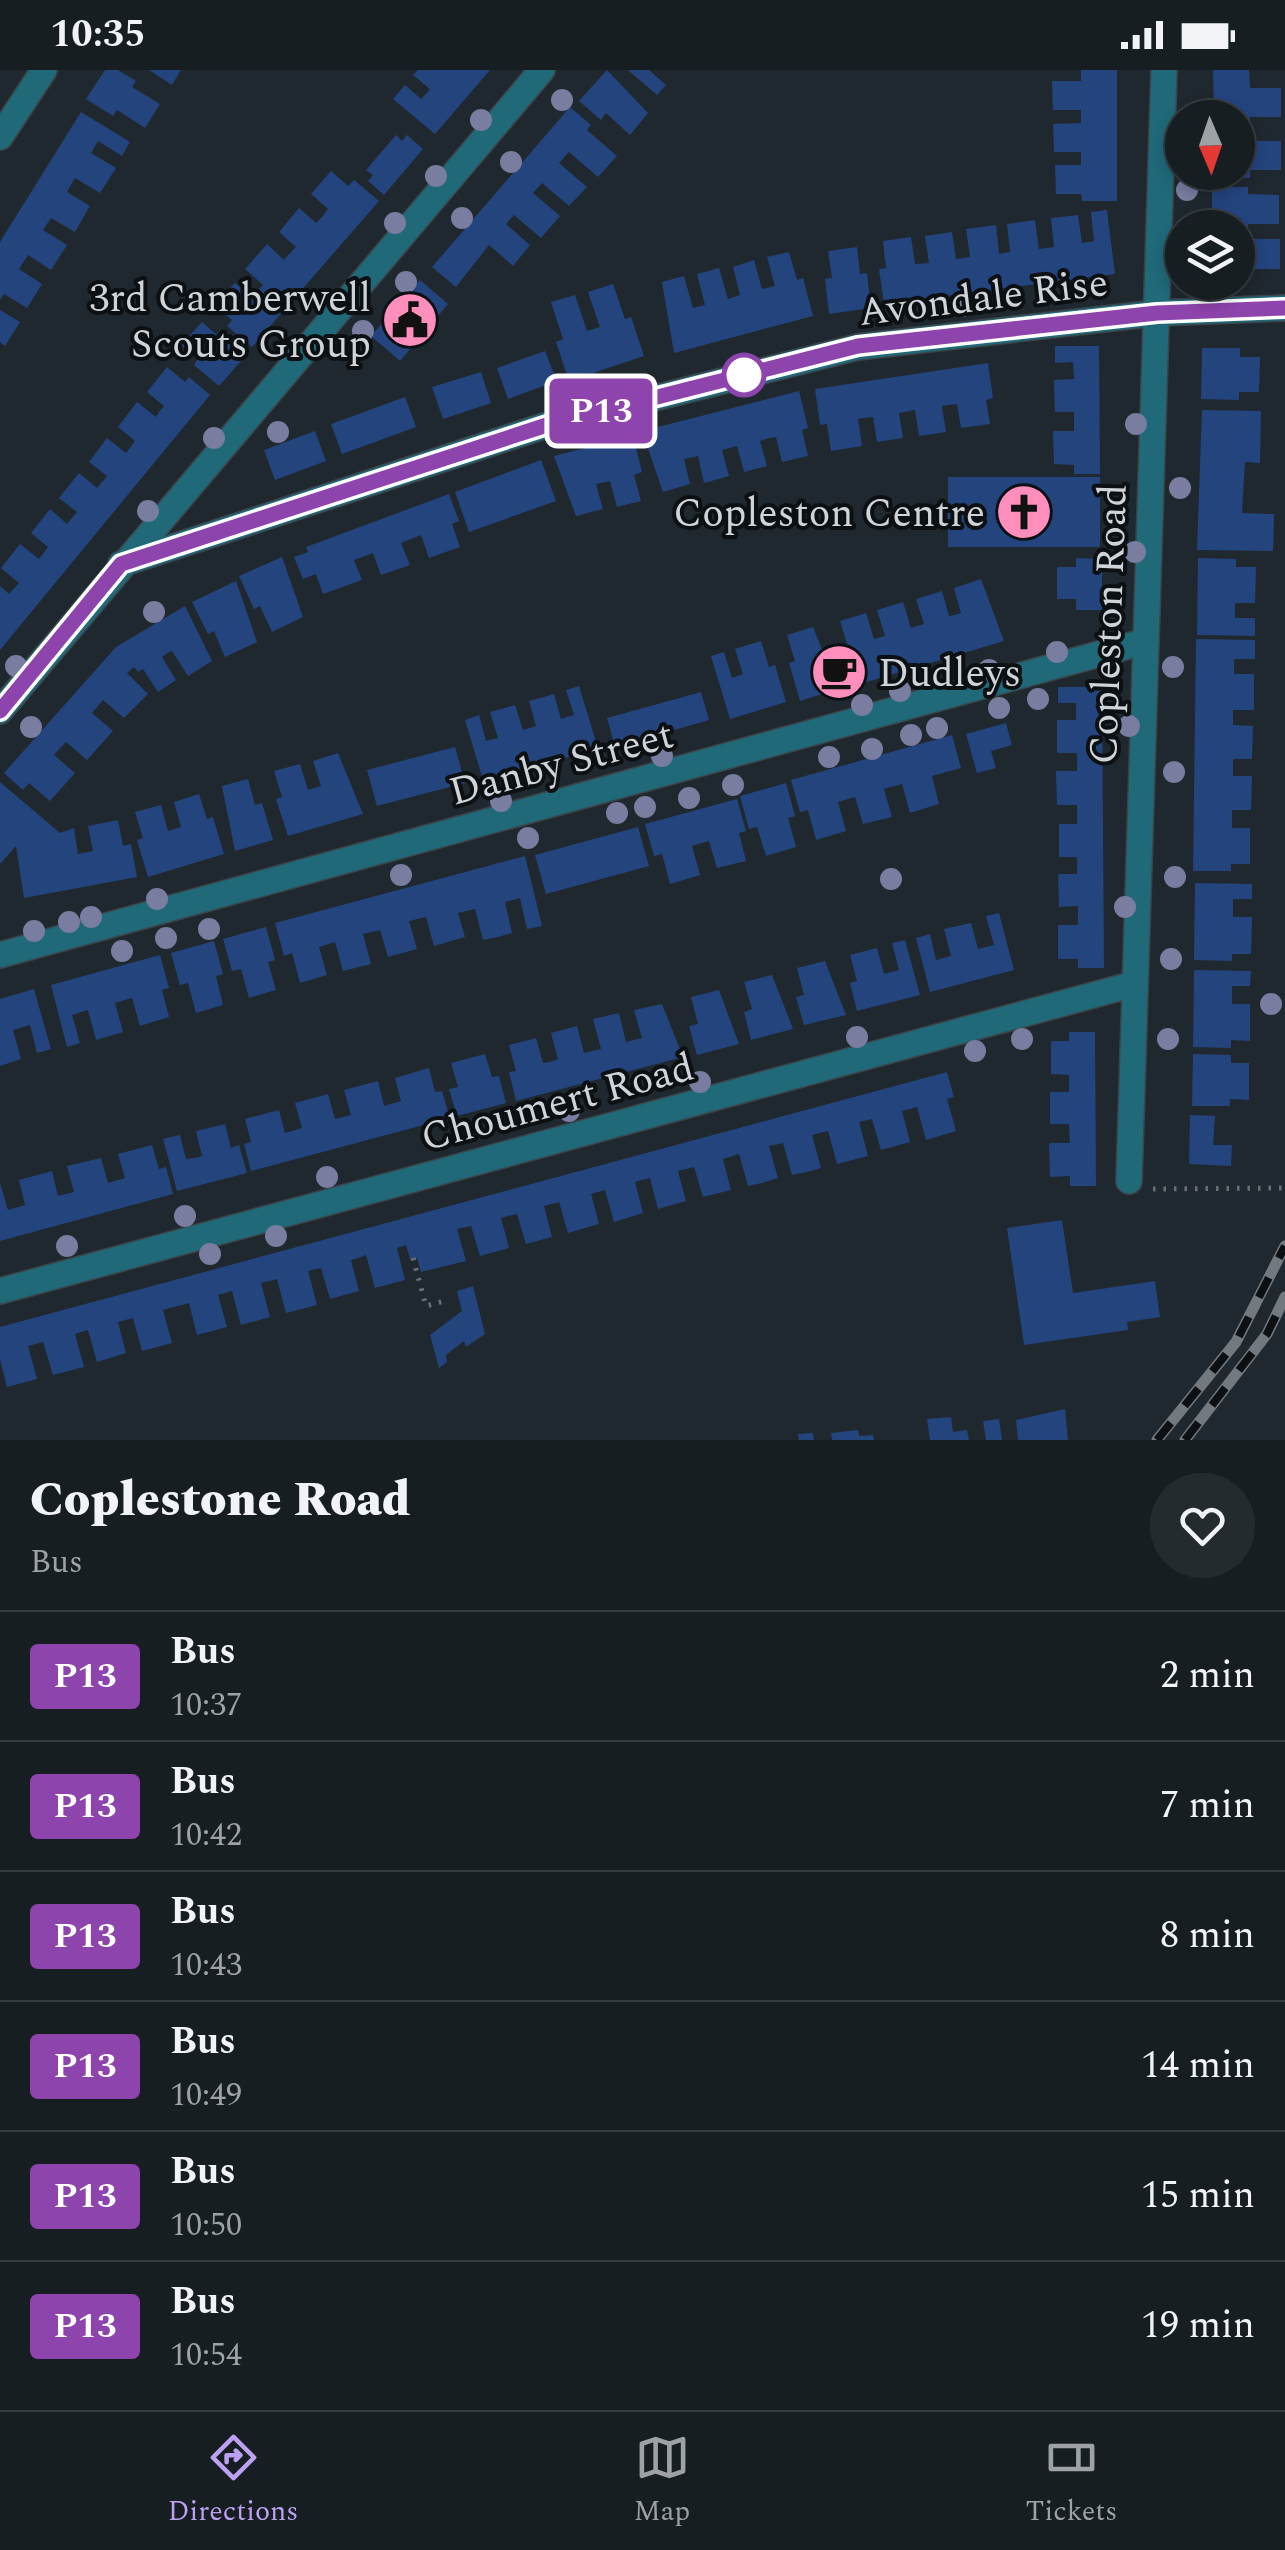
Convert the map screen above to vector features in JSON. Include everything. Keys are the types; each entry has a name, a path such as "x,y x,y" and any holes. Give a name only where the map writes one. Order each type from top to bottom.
{"street":[{"path":"0,138 44,70"},
{"path":"0,711 542,70"},
{"name":"Copleston Road","path":"1129,1180 1164,70"},
{"name":"Avondale Rise","path":"121,564 547,425 858,346 1157,313 1285,308"},
{"name":"Danby Street","path":"0,956 1143,642"},
{"name":"Choumert Road","path":"0,1291 1134,984"}],"path":[{"path":"1160,1191 1285,1188"},
{"path":"413,1258 426,1306 448,1300"}],"building":[{"path":"105,70 118,70 136,81 132,87 160,104 145,128 117,110 113,116 86,99"},
{"path":"149,70 181,70 172,85"},
{"path":"418,70 490,70 435,134 393,99 405,85 421,99 426,94 430,89 413,75"},
{"path":"607,70 648,113 630,135 606,113 601,120 579,101"},
{"path":"628,70 649,70 666,85 657,95"},
{"path":"1081,70 1117,70 1117,201 1082,201 1081,194 1056,194 1055,165 1081,165 1081,152 1054,152 1053,124 1081,123 1081,110 1053,110 1052,81 1081,81"},
{"path":"1213,70 1249,70 1250,88 1281,88 1281,117 1255,117 1255,100 1214,100"},
{"path":"570,107 591,125 587,130 617,156 598,177 569,152 559,163 587,187 569,206 542,183 533,193 560,216 541,238 514,215 506,224 530,245 513,266 489,245 456,287 432,267"},
{"path":"81,112 130,142 122,156 98,141 91,153 116,168 100,193 75,178 67,192 90,206 75,232 51,218 43,230 67,245 51,270 28,255 19,269 42,284 27,308 4,294 0,300 0,242"},
{"path":"396,135 402,141 407,135 423,149 384,195 368,181 373,175 366,170"},
{"path":"1255,141 1281,141 1281,170 1255,170"},
{"path":"331,171 348,186 354,180 379,201 252,347 227,326 232,320 215,306 235,283 252,297 263,285 245,269 267,244 284,260 296,247 279,232 299,208 316,223 322,217 328,209 311,194"},
{"path":"1212,190 1279,195 1279,224 1255,224 1255,210 1212,210"},
{"path":"1107,210 1115,274 884,304 879,269 886,268 883,241 911,237 915,264 929,263 925,236 952,232 956,259 970,257 966,229 996,225 999,254 1010,252 1007,224 1035,220 1039,249 1054,247 1051,218 1078,215 1082,243 1094,241 1091,212"},
{"path":"1255,239 1280,239 1280,269 1255,269"},
{"path":"857,247 860,274 867,273 871,308 829,314 825,279 832,278 828,251"},
{"path":"789,252 797,280 803,278 813,316 674,353 662,282 684,276 693,308 705,305 697,274 719,268 728,299 740,295 733,267 754,260 762,289 775,286 767,257"},
{"name":"3rd Camberwell Scouts Group","path":"420,280 448,304 400,361 371,336"},
{"path":"613,284 625,319 631,317 644,356 569,381 556,342 563,339 551,302 575,295 587,331 600,327 588,292"},
{"path":"0,310 20,322 5,346 0,342"},
{"path":"202,322 218,336 224,330 249,352 219,386 194,365 198,359 181,345"},
{"path":"1055,346 1099,346 1100,474 1074,474 1074,465 1054,464 1053,431 1074,431 1074,412 1055,412 1054,380 1074,379 1073,362 1055,363"},
{"path":"1202,348 1240,348 1240,357 1260,357 1259,392 1239,392 1239,400 1201,399"},
{"path":"545,351 557,381 508,399 497,368"},
{"path":"988,363 993,398 986,400 990,424 961,428 957,404 942,406 946,432 919,436 915,410 899,413 903,438 877,442 873,417 863,418 858,419 862,446 831,451 827,424 820,425 815,389"},
{"path":"167,367 185,382 189,377 210,395 0,650 0,586 9,594 19,583 1,568 20,544 39,559 48,547 31,533 50,509 67,524 77,512 59,498 79,473 97,488 107,476 89,462 107,438 126,453 135,441 118,427 137,402 156,417 164,406 147,392"},
{"path":"481,372 491,403 443,419 432,387"},
{"path":"799,391 808,428 802,430 808,456 782,462 776,437 769,438 760,441 767,466 744,472 737,446 722,450 729,476 704,483 698,456 684,459 690,484 663,492 642,431"},
{"path":"405,397 416,427 342,454 331,424"},
{"path":"1202,410 1261,411 1260,463 1245,462 1242,513 1274,514 1273,551 1197,550"},
{"path":"315,431 326,461 275,480 264,450"},
{"path":"633,436 642,472 634,475 641,501 617,507 610,481 596,484 603,509 576,516 554,456"},
{"path":"541,460 556,501 469,532 455,492"},
{"name":"Copleston Centre","path":"948,477 1100,477 1100,547 948,547"},
{"path":"449,494 459,521 452,524 460,547 429,558 421,535 401,543 410,565 381,575 373,553 354,560 362,580 323,594 316,574 303,579 294,557 308,552 306,547"},
{"path":"282,557 303,617 272,632 260,606 254,609 239,576"},
{"path":"1076,558 1102,559 1102,610 1076,610 1076,599 1057,599 1057,567 1076,567"},
{"path":"1198,558 1236,559 1236,567 1256,567 1255,603 1235,603 1235,618 1255,618 1255,636 1197,635"},
{"path":"981,579 1004,641 853,686 842,649 848,647 840,621 866,613 874,639 885,636 877,610 903,602 911,628 924,624 916,599 942,591 949,616 955,615 961,613 954,588"},
{"path":"236,581 257,642 225,657 214,631 208,634 192,602"},
{"path":"185,606 212,661 188,676 172,651 167,653 162,657 176,680 158,692 143,669 138,672 134,667 127,673 148,694 124,718 103,700 92,713 113,731 87,760 66,742 60,748 54,755 75,773 50,801 29,783 23,790 4,773 116,647"},
{"path":"813,627 838,689 800,701 789,663 795,661 787,635"},
{"path":"1196,639 1255,640 1255,659 1234,659 1234,674 1254,674 1254,710 1233,710 1233,725 1253,726 1252,759 1233,759 1233,776 1252,776 1251,810 1232,810 1232,828 1250,828 1250,864 1231,864 1231,871 1193,871"},
{"path":"761,641 769,667 775,665 786,702 730,719 711,656 724,652 732,678 743,674 735,649"},
{"path":"579,686 598,748 484,783 465,720 479,715 486,741 498,738 490,712 515,705 523,730 536,726 529,701 554,694 561,719 574,715 566,690"},
{"path":"1058,687 1102,687 1104,968 1078,968 1078,959 1058,959 1058,925 1078,925 1078,906 1059,907 1058,874 1077,874 1077,857 1059,857 1059,824 1077,824 1077,805 1057,805 1056,771 1077,771 1077,753 1057,753 1057,720 1076,720 1076,703 1058,703"},
{"path":"701,692 709,720 615,747 607,718"},
{"path":"1006,723 1012,745 991,751 996,768 977,773 966,734"},
{"path":"952,735 961,768 932,776 939,804 910,813 902,784 884,789 892,817 863,824 855,797 838,802 846,831 816,840 808,810 800,812 791,780"},
{"path":"455,747 465,783 377,806 367,770"},
{"path":"338,753 363,814 288,836 276,799 282,797 274,771 300,764 308,790 321,786 313,761"},
{"path":"248,779 255,805 262,803 273,840 235,851 222,786"},
{"path":"0,782 60,833 74,828 78,854 93,851 88,826 118,820 123,846 131,844 137,877 24,898 16,846 0,864"},
{"path":"786,783 795,816 788,818 796,847 766,856 757,827 749,829 740,796"},
{"path":"199,794 207,819 213,817 224,854 148,877 137,840 143,838 135,812 161,805 168,831 181,827 174,802"},
{"path":"737,799 746,831 739,833 746,861 717,868 709,841 692,846 700,875 670,884 662,854 654,856 645,824"},
{"path":"638,827 649,866 546,894 535,855"},
{"path":"525,856 542,926 527,929 520,898 505,902 512,933 498,937 483,940 475,909 458,913 465,937 434,946 426,917 409,921 417,949 388,957 380,930 363,934 371,964 343,971 335,942 319,947 327,975 300,983 292,953 284,956 275,923"},
{"path":"1195,883 1252,884 1252,899 1233,899 1233,917 1252,917 1251,954 1232,954 1232,961 1194,960"},
{"path":"999,913 1014,970 930,992 916,938 930,934 936,960 951,956 944,929 971,923 978,949 994,945 986,916"},
{"path":"266,927 275,960 268,962 276,990 249,998 241,969 232,971 223,939"},
{"path":"905,940 920,995 857,1011 850,983 857,981 850,955 877,948 884,974 899,970 892,943"},
{"path":"214,941 223,974 216,976 223,1005 196,1013 188,983 180,985 171,953"},
{"path":"160,955 169,988 162,990 169,1017 140,1026 132,998 115,1003 123,1032 96,1040 88,1010 72,1015 80,1043 67,1047 51,985"},
{"path":"825,961 846,1015 804,1025 796,997 804,995 797,968"},
{"path":"1194,970 1251,971 1250,986 1232,986 1232,1004 1250,1004 1250,1041 1231,1040 1231,1048 1193,1047"},
{"path":"772,975 793,1029 751,1040 744,1012 752,1009 744,982"},
{"path":"34,989 51,1049 37,1053 30,1025 13,1030 21,1059 0,1066 0,999"},
{"path":"719,990 739,1044 697,1055 689,1026 698,1024 691,997"},
{"path":"662,1004 683,1057 516,1101 509,1072 516,1071 509,1045 536,1038 543,1063 550,1062 558,1059 551,1033 577,1026 584,1053 601,1049 593,1019 619,1013 626,1042 642,1038 634,1010"},
{"path":"1069,1032 1095,1032 1096,1186 1070,1186 1070,1176 1050,1177 1049,1143 1070,1143 1069,1124 1050,1124 1050,1092 1069,1092 1069,1075 1051,1074 1051,1041 1069,1041"},
{"path":"485,1054 492,1077 499,1076 506,1103 457,1116 449,1089 458,1087 451,1063"},
{"path":"1193,1054 1231,1055 1231,1063 1249,1063 1249,1100 1230,1099 1230,1106 1192,1106"},
{"path":"429,1068 435,1092 442,1091 450,1118 251,1171 244,1144 251,1142 245,1119 279,1110 285,1133 302,1128 295,1103 328,1094 335,1119 351,1115 344,1090 378,1081 384,1106 401,1101 395,1078"},
{"path":"947,1072 954,1097 947,1099 956,1131 926,1140 917,1107 902,1111 910,1142 881,1150 872,1119 859,1122 868,1156 837,1164 828,1131 812,1135 821,1168 807,1172 792,1175 783,1143 769,1146 778,1178 762,1183 748,1186 739,1154 723,1159 731,1190 703,1197 694,1167 678,1171 686,1201 658,1209 650,1178 642,1180 635,1182 643,1213 614,1222 605,1190 591,1194 599,1224 568,1233 559,1202 544,1206 552,1237 526,1244 517,1214 501,1218 509,1248 480,1256 471,1226 457,1229 466,1261 421,1272 417,1258 410,1259 406,1245 397,1248 405,1280 375,1288 366,1255 351,1260 359,1291 330,1299 321,1268 308,1271 317,1305 286,1313 277,1279 261,1283 270,1317 241,1325 232,1291 218,1295 227,1327 197,1335 189,1303 163,1310 172,1343 142,1351 133,1318 118,1322 126,1353 97,1362 88,1330 75,1334 84,1367 53,1375 43,1342 28,1346 37,1379 7,1387 0,1359 0,1327"},
{"path":"1190,1115 1215,1116 1213,1145 1232,1145 1231,1166 1189,1164"},
{"path":"225,1124 231,1148 239,1145 247,1173 177,1191 163,1139 180,1135 186,1159 195,1158 202,1156 196,1131"},
{"path":"152,1145 159,1169 166,1167 173,1194 0,1241 0,1183 8,1210 25,1205 19,1180 52,1171 58,1196 74,1192 67,1166 101,1158 108,1183 125,1178 118,1154"},
{"path":"1062,1220 1073,1293 1155,1281 1160,1317 1127,1322 1128,1330 1024,1345 1007,1228"},
{"path":"473,1286 485,1334 466,1347 464,1341 446,1355 447,1362 439,1368 430,1335 462,1311 457,1291"},
{"path":"1065,1409 1068,1440 1018,1440 1016,1420"},
{"path":"951,1417 953,1432 967,1430 969,1440 930,1440 927,1419"},
{"path":"999,1419 1002,1440 986,1440 983,1421"},
{"path":"858,1430 859,1436 873,1435 874,1440 832,1440 831,1433"},
{"path":"813,1433 814,1440 799,1440 798,1434"}],"railway":[{"path":"1157,1440 1236,1342 1285,1246"},
{"path":"1185,1440 1267,1334 1285,1297"}],"bus line":[{"name":"P13","path":"0,711 121,564 547,425 858,346 1157,313 1285,308"}],"place":[{"name":"3rd Camberwell Scouts Group","path":"410,320"},
{"name":"Copleston Centre","path":"1024,512"},
{"name":"Dudleys","path":"839,672"}]}
